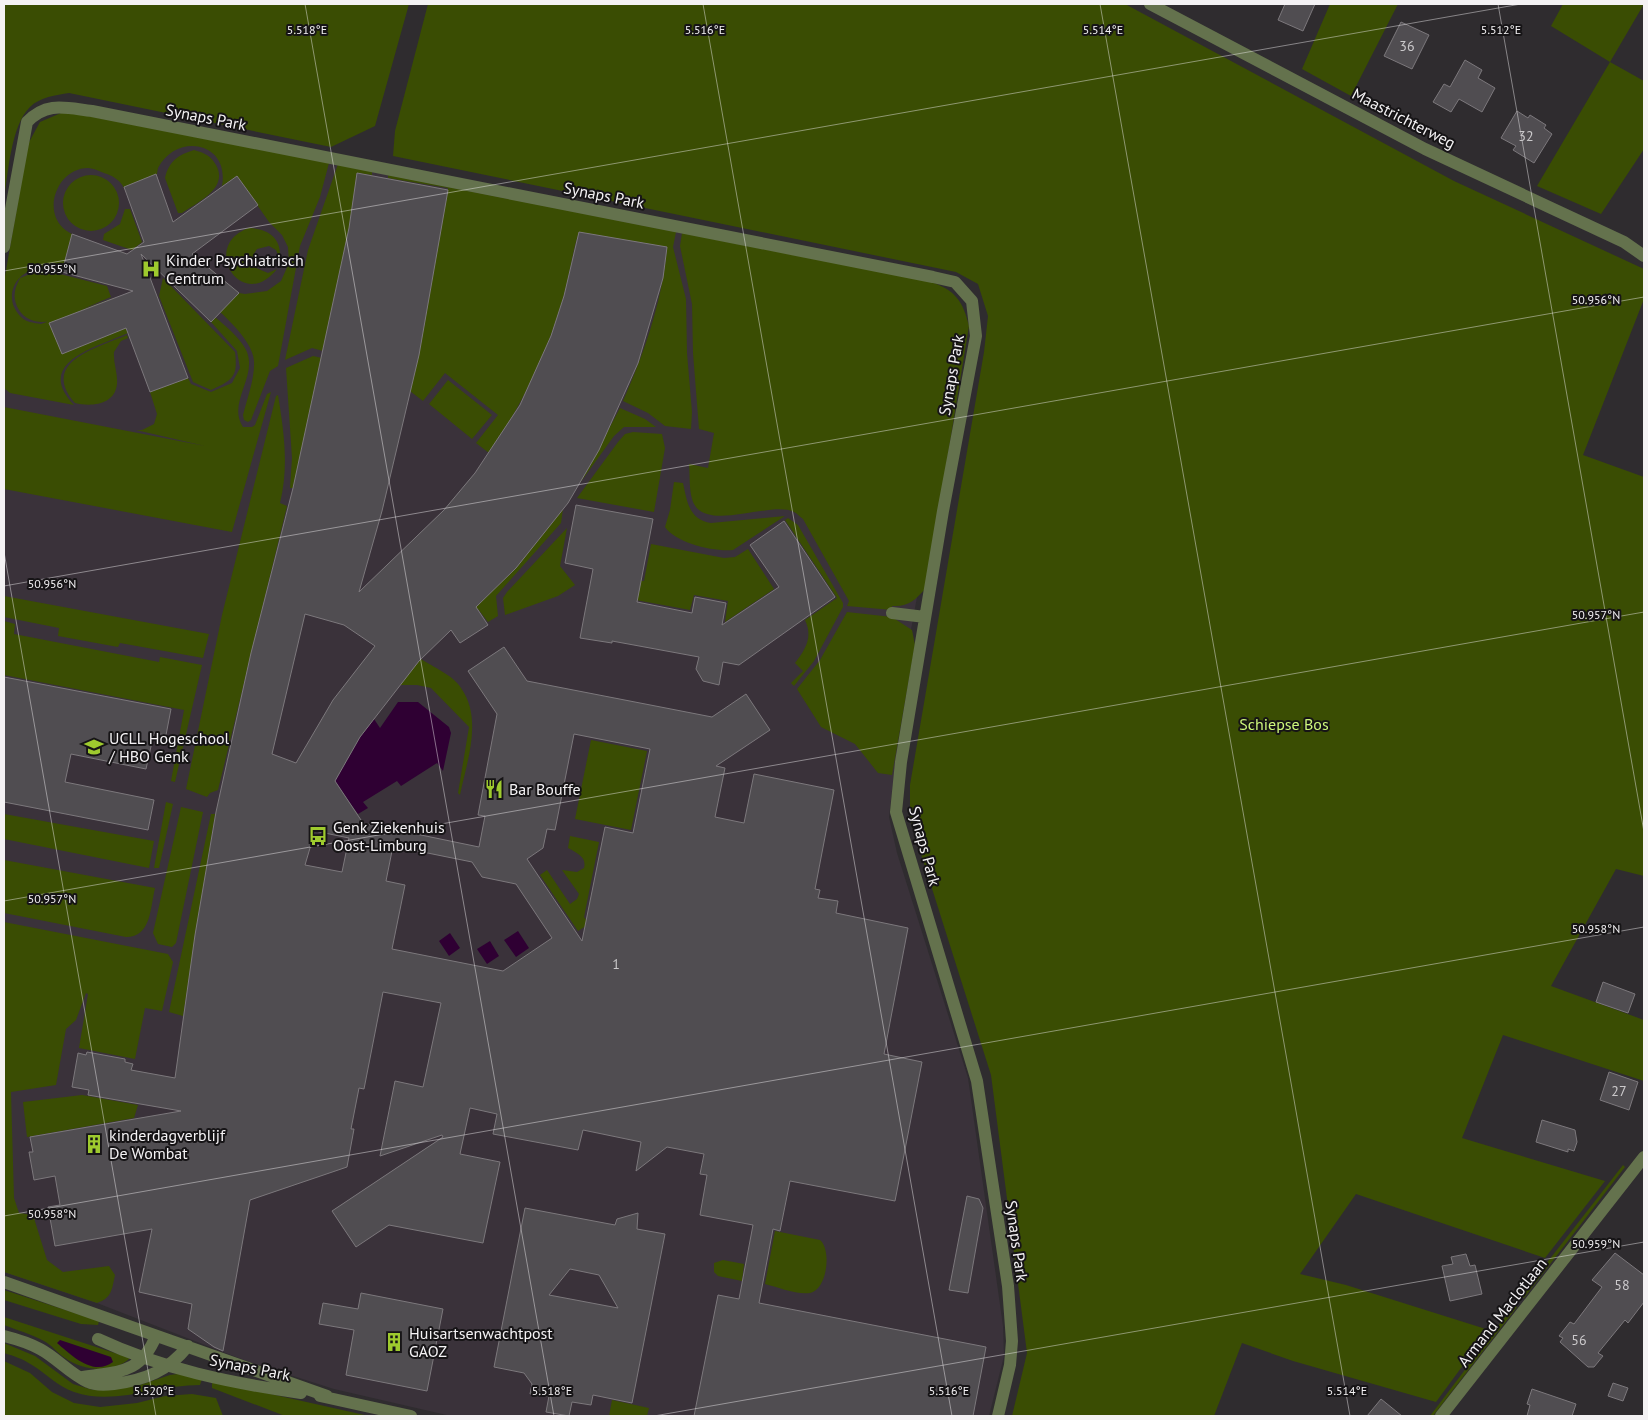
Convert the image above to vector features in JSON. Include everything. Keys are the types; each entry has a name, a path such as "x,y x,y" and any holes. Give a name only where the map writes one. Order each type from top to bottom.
{"street":[{"name":"Maastrichterweg","path":"1150,4 1425,149 1624,242 1644,256"},
{"name":"Synaps Park","path":"4,247 28,122 38,111 57,107 92,111 390,169 954,282 972,301 976,336 925,617 901,762 896,812 977,1081 1008,1286 1012,1341 1010,1365 998,1416"},
{"path":"892,612 925,617"},
{"name":"Armand Maclotlaan","path":"1441,1416 1644,1157"},
{"name":"Synaps Park","path":"4,1282 327,1396"},
{"path":"4,1336 41,1349 68,1371 89,1383 102,1385 137,1381 168,1366 188,1346"},
{"path":"80,1377 113,1374 133,1365 144,1358 156,1336"},
{"name":"Synaps Park","path":"98,1339 168,1366 268,1388 327,1396 411,1416"}],"shaded area":[{"path":"63,119 326,162 692,235 920,581 910,635 889,817 897,853 968,1078 1003,1326 1004,1356 989,1416 451,1416 334,1389 249,1362 97,1303 4,1272 4,294"},
{"path":"398,702 418,702 449,727 451,733 443,771 437,763 401,786 397,781 363,802 368,808 358,814 340,789 332,786 360,737 374,719 380,728"},
{"path":"518,931 529,948 516,957 504,940"},
{"path":"450,933 460,948 449,956 439,941"},
{"path":"490,941 499,956 487,964 477,949"},
{"path":"60,1340 111,1357 113,1362 105,1366 90,1366 83,1363 57,1343"}],"green space":[{"path":"4,4 409,4 375,126 331,147 69,93 48,97 30,107 18,125 11,150 4,199"},
{"name":"Schiepse Bos","path":"428,4 1125,4 1454,181 1644,269 1644,299 1583,455 1644,477 1644,876 1616,869 1551,986 1644,1020 1644,1081 1503,1035 1462,1138 1605,1181 1545,1258 1356,1194 1300,1274 1346,1285 1489,1330 1436,1402 1293,1361 1242,1343 1214,1416 1012,1416 1027,1353 991,1075 910,819 910,785 984,352 988,316 978,284 956,272 393,156 395,131"},
{"path":"1330,4 1398,4 1351,96 1302,69"},
{"path":"1563,4 1644,4 1610,62 1551,26"},
{"path":"1610,62 1644,81 1644,149 1601,214 1537,186"},
{"path":"61,113 73,113 329,163 320,197 300,246 278,366 270,371 251,420 248,422 244,420 243,415 253,374 254,361 252,352 233,324 199,292 199,260 239,293 267,291 281,281 289,263 288,247 282,235 269,222 237,176 222,186 222,171 218,160 210,151 200,147 189,146 177,149 158,168 144,242 130,201 123,185 117,179 95,169 88,168 78,170 62,182 54,200 54,210 57,220 63,228 84,240 127,254 109,285 49,269 32,270 14,285 12,301 15,309 24,320 41,324 114,298 128,333 86,351 74,358 65,367 61,378 63,390 74,405 10,393 4,388 4,282 28,144 40,122"},
{"path":"194,150 212,159 219,173 218,181 210,194 182,213 178,213 165,178 169,167 175,160 183,154"},
{"path":"338,164 372,171 372,175 357,173 349,228 323,351 312,348 285,360 308,250"},
{"path":"91,175 102,177 111,183 117,192 119,203 117,214 111,223 102,229 91,231 80,229 71,223 65,214 63,203 65,192 71,183 80,177"},
{"path":"388,175 676,232 673,247 686,299 687,353 692,412 691,429 665,426 648,413 623,401 638,364 657,306 667,247 579,232 558,316 542,357 523,397 489,453 476,443 498,415 445,373 423,401 410,391 448,188 388,178"},
{"path":"125,209 130,209 142,242 132,250 103,240 104,234 120,224"},
{"path":"249,228 263,230 273,236 280,252 280,260 276,250 269,246 257,249 253,255 256,268 268,273 277,269 264,281 251,284 240,280 231,272 227,260 227,248 234,236"},
{"path":"682,233 931,282 952,293 961,303 969,326 926,588 911,602 892,606 892,610 847,606 849,601 803,519 794,512 783,509 722,516 709,515 698,509 691,495 689,464 708,468 714,433 699,429 693,353 692,304 680,246"},
{"path":"38,271 60,274 107,286 111,297 56,319 42,322 32,320 23,315 19,310 15,302 15,294 20,278"},
{"path":"163,278 235,352 236,367 232,377 211,390 193,382 159,296"},
{"path":"204,307 234,334 247,352 248,371 238,409 243,427 255,425 267,394 271,392 232,532 4,489 4,407 205,446 136,430 142,430 154,424 157,414 150,392 188,378 191,384 211,392 232,383 240,368 237,351 211,322"},
{"path":"127,335 128,338 121,341 114,352 117,384 112,396 101,403 88,405 75,403 66,389 64,377 68,367 76,358 88,351"},
{"path":"313,356 322,358 293,488 290,488 292,458 286,368"},
{"path":"448,380 492,415 472,439 429,404"},
{"path":"278,395 284,436 285,462 280,503 287,506 218,790 210,793 207,797 186,789 222,615 276,396"},
{"path":"620,408 645,419 656,427 624,427 614,436 580,483"},
{"path":"633,432 662,434 665,448 654,512 577,498 618,442 625,434"},
{"path":"674,482 683,483 690,509 698,518 704,521 711,523 785,516 733,550 715,550 686,542 670,533 665,527 670,510"},
{"path":"563,509 561,523 496,596 498,616 488,622 478,609 463,619 516,568"},
{"path":"788,518 798,525 843,603 843,607 814,661 794,686 791,683 803,671 795,663 807,643 808,632 805,620 837,598 785,520"},
{"path":"567,528 560,566 575,585 558,596 505,615 503,598 507,592"},
{"path":"651,544 724,558 735,557 748,549 774,589 725,622 728,601 694,595 690,610 636,600 634,580 644,581"},
{"path":"4,596 209,634 203,658 120,643 118,647 58,636 59,628 4,617"},
{"path":"847,612 892,617 912,630 915,645 892,775 878,773 855,744 821,727 797,689 820,660"},
{"path":"4,621 15,624 14,634 159,662 160,657 202,665 175,782 171,781 184,710 4,675"},
{"path":"421,659 453,679 468,700 471,713 471,740 460,795 458,793 469,727 431,688 417,685 398,685"},
{"path":"591,740 647,751 631,830 575,819"},
{"path":"166,802 173,804 159,868 154,868"},
{"path":"181,807 203,812 176,943 172,947 158,944 153,933"},
{"path":"4,814 154,841 149,868 4,839"},
{"path":"211,814 215,814 183,1016 169,1012"},
{"path":"570,836 599,842 584,917 589,924 578,931 540,875 547,870 570,904 577,899 579,894 562,870 577,872 584,868 585,864 583,858 568,848"},
{"path":"4,860 155,888 145,927 134,936 126,937 4,913"},
{"path":"4,922 168,954 173,962 162,1011 145,1008 135,1059 79,1048 88,994 86,993 76,1020 66,1029 56,1085 11,1092 14,1198 19,1213 33,1215 47,1260 63,1272 109,1266 115,1275 112,1289 106,1298 97,1303 4,1272"},
{"path":"82,1095 138,1105 134,1118 27,1137 23,1102"},
{"path":"1623,1165 1625,1167 1524,1298 1521,1296"},
{"path":"775,1231 820,1240 824,1245 827,1260 826,1269 824,1278 816,1290 810,1293 799,1293 765,1284"},
{"path":"723,1260 744,1264 742,1281 718,1276 714,1272 714,1263"},
{"path":"4,1290 99,1321 98,1325 81,1324 4,1300"},
{"path":"1514,1305 1517,1307 1433,1416 1430,1416"},
{"path":"4,1317 130,1358 115,1367 98,1369 80,1366 59,1354 44,1341 4,1325"},
{"path":"4,1343 35,1356 73,1384 93,1390 137,1386 178,1374 202,1379 200,1385 120,1396 89,1396 68,1389 29,1363 4,1353"},
{"path":"4,1361 30,1373 52,1392 74,1403 100,1407 137,1403 165,1396 192,1394 216,1398 223,1416 4,1416"},
{"path":"212,1381 369,1416 285,1416 212,1388"},
{"path":"612,1400 649,1408 647,1416 609,1416"}],"building":[{"path":"1285,4 1315,4 1303,31 1278,20"},
{"path":"1401,22 1429,35 1412,69 1384,56"},
{"path":"1465,60 1482,70 1478,78 1495,88 1482,112 1459,99 1451,112 1433,102 1444,84 1450,87"},
{"path":"1517,111 1528,118 1530,115 1546,125 1544,128 1552,134 1534,163 1513,150 1516,146 1501,138"},
{"path":"357,173 448,190 419,355 382,511 359,592 444,510 475,473 520,405 551,336 564,296 579,232 667,247 663,278 638,363 599,450 568,503 516,568 476,607 488,625 460,643 451,630 419,661 360,737 335,781 363,823 479,847 485,816 478,815 497,714 468,671 504,647 527,681 712,717 746,694 770,730 716,766 725,768 715,817 744,823 754,774 834,790 815,889 820,890 818,898 838,901 836,913 908,928 884,1054 922,1062 895,1201 790,1181 780,1231 773,1229 759,1303 986,1347 973,1416 694,1416 718,1295 739,1299 753,1225 700,1215 707,1175 700,1174 704,1154 667,1147 636,1171 641,1142 583,1130 578,1150 493,1134 497,1114 470,1108 460,1154 500,1162 483,1243 389,1225 356,1247 332,1211 443,1137 442,1135 380,1156 395,1081 423,1087 441,1003 383,992 364,1089 359,1088 351,1129 354,1129 347,1167 250,1200 223,1351 188,1329 192,1304 139,1292 152,1229 55,1246 48,1207 60,1205 55,1176 34,1180 29,1152 33,1152 30,1137 181,1111 88,1095 89,1090 72,1087 78,1053 86,1055 87,1052 125,1059 125,1062 133,1064 131,1070 175,1078 195,935 216,812 251,653 293,488 349,228","holes":["305,614 344,625 375,646 333,700 296,763 272,754","574,734 650,749 633,833 605,827 582,941 527,859 543,848 547,829 555,830","315,831 349,838 342,872 305,865","393,846 472,862 482,877 516,884 552,938 503,971 392,949 405,885 386,881"]},
{"path":"156,174 173,222 237,176 258,205 192,254 239,293 211,322 141,254 188,378 150,392 126,328 62,354 49,323 133,291 62,272 72,234 127,254 144,242 124,187"},
{"path":"576,505 653,519 637,602 692,613 695,597 726,603 722,625 779,587 750,545 784,521 835,597 739,665 723,662 719,685 703,681 696,669 699,657 612,641 612,643 580,638 593,569 565,563"},
{"path":"4,677 171,709 166,735 154,733 146,769 71,754 65,782 154,800 148,830 4,802"},
{"path":"1603,982 1635,994 1628,1013 1596,1002"},
{"path":"1609,1072 1638,1082 1629,1110 1600,1100"},
{"path":"1542,1120 1575,1130 1577,1142 1574,1151 1568,1149 1568,1152 1536,1142"},
{"path":"967,1196 979,1199 983,1208 968,1293 949,1290"},
{"path":"525,1208 615,1225 617,1219 638,1213 637,1229 665,1234 632,1403 593,1395 591,1405 572,1402 569,1416 546,1412 549,1396 530,1394 532,1384 524,1373 494,1367","holes":["570,1269 599,1275 618,1308 549,1295"]},
{"path":"1615,1253 1644,1275 1644,1302 1628,1323 1625,1320 1598,1353 1603,1356 1594,1367 1588,1367 1560,1342 1563,1338 1559,1336 1570,1322 1574,1324 1602,1287 1592,1280"},
{"path":"1466,1254 1470,1266 1475,1265 1482,1294 1450,1301 1442,1266 1453,1264 1451,1257"},
{"name":"Huisartsenwachtpost GAOZ","path":"361,1293 443,1309 427,1391 346,1375 354,1330 319,1324 323,1303 358,1309"},
{"path":"1613,1383 1628,1388 1623,1401 1608,1396"},
{"path":"1532,1389 1576,1404 1572,1416 1527,1416 1530,1405 1527,1404"},
{"path":"1381,1399 1402,1416 1367,1416"}],"place":[{"name":"Kinder Psychiatrisch Centrum","path":"151,269"},
{"name":"UCLL Hogeschool / HBO Genk","path":"94,747"},
{"name":"Bar Bouffe","path":"494,789"},
{"name":"Genk Ziekenhuis Oost-Limburg","path":"318,836"},
{"name":"kinderdagverblijf De Wombat","path":"94,1144"},
{"name":"Huisartsenwachtpost GAOZ","path":"394,1342"}]}
